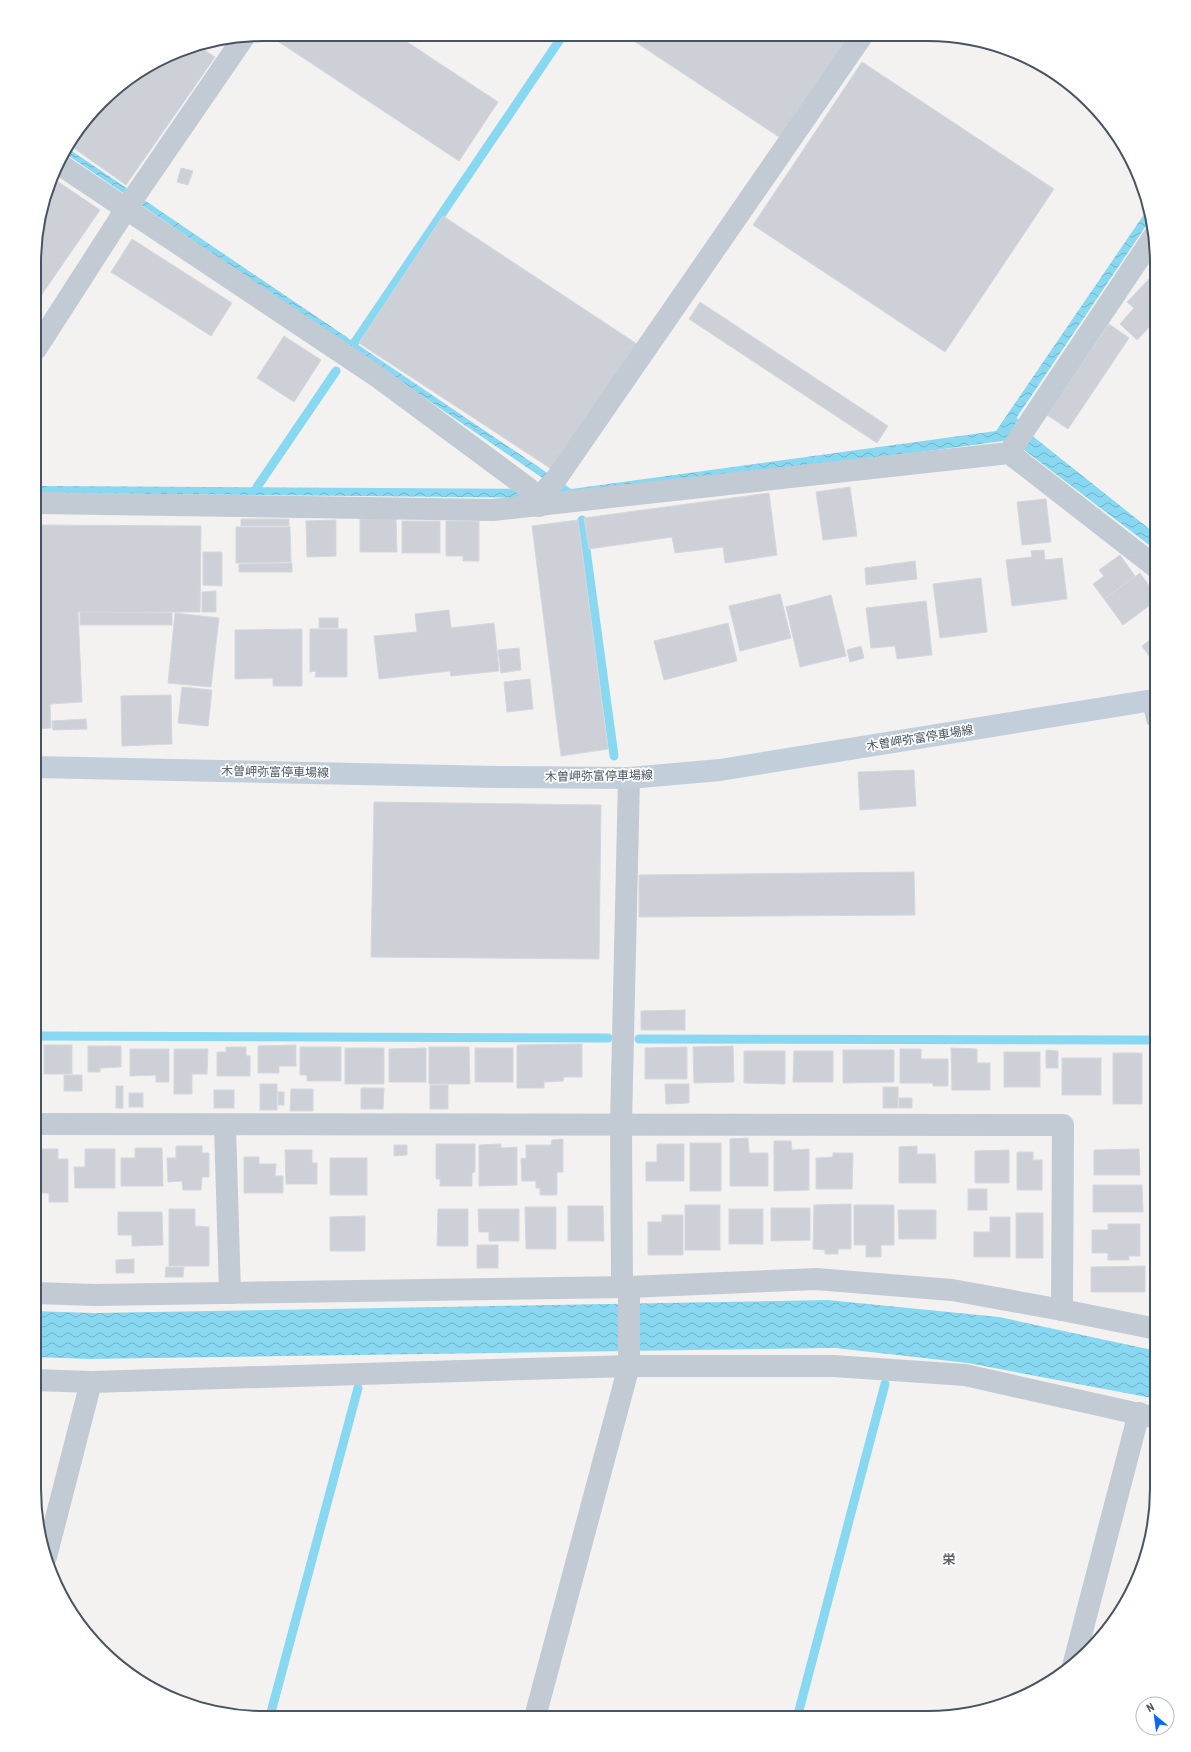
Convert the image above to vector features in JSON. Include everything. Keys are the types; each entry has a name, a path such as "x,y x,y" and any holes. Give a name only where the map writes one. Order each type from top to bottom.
{"main road":[{"name":"木曽岬弥富停車場線","path":"41,767 496,777 629,778 720,770 1150,706"}],"street":[{"path":"535,498 556,479 859,41"},
{"path":"41,341 132,201 241,42"},
{"path":"63,166 132,201 375,375 535,498"},
{"path":"1011,450 1149,243"},
{"path":"41,503 493,510 535,498 1011,450 1150,562"},
{"path":"537,1711 629,1362 621,1124 629,778"},
{"path":"41,1124 225,1126 621,1124 1063,1125 1062,1310"},
{"path":"225,1126 230,1293"},
{"path":"41,1293 94,1295 627,1290 816,1279 952,1290 1150,1328"},
{"path":"41,1380 91,1382 629,1362 834,1366 965,1375 1148,1416 1075,1655"},
{"path":"49,1546 91,1382"}],"water":[{"path":"72,151 571,489 996,431 1144,214 1147,225 1017,417 1020,426 1150,529 1150,546 1011,440 572,498 41,493 41,486 539,489 544,479 69,156"},
{"path":"828,1300 999,1317 1150,1349 1150,1398 968,1363 835,1348 89,1359 41,1357 41,1311 94,1313"}],"building":[{"path":"278,41 406,41 498,102 459,161"},
{"path":"634,41 848,41 782,139"},
{"path":"204,49 215,57 126,185 73,148 96,117 128,87 140,78 165,64"},
{"path":"862,62 1054,189 945,352 753,225"},
{"path":"181,168 193,171 188,185 177,182"},
{"path":"57,181 100,210 41,296 41,248 45,220"},
{"path":"443,216 637,344 553,470 359,343"},
{"path":"132,239 232,303 211,336 111,272"},
{"path":"1150,278 1150,326 1137,340 1120,324 1134,308 1127,302"},
{"path":"700,302 888,426 877,443 689,319"},
{"path":"1109,324 1129,338 1068,429 1047,415"},
{"path":"284,336 321,360 294,402 257,378"},
{"path":"850,487 857,536 823,540 816,492"},
{"path":"769,493 777,555 725,563 723,547 675,553 672,537 589,549 584,518"},
{"path":"1046,499 1051,542 1022,545 1017,502"},
{"path":"396,518 397,552 360,552 360,519"},
{"path":"241,519 289,519 289,526 241,526"},
{"path":"336,520 336,556 307,557 306,521"},
{"path":"578,520 608,749 561,756 532,526"},
{"path":"402,521 440,521 440,553 402,553"},
{"path":"446,521 479,521 479,561 463,561 463,556 446,556"},
{"path":"41,525 201,526 200,612 78,612 82,702 50,704 51,728 41,729"},
{"path":"236,527 290,527 291,562 236,563"},
{"path":"1044,550 1045,560 1062,558 1067,599 1012,606 1006,560 1032,557 1031,551"},
{"path":"203,552 222,552 222,586 203,585"},
{"path":"1120,555 1135,576 1104,599 1093,584 1104,576 1099,570"},
{"path":"915,561 917,579 866,585 865,568"},
{"path":"292,563 292,572 239,572 239,564"},
{"path":"1140,573 1150,587 1150,605 1123,625 1104,599"},
{"path":"981,578 987,632 940,638 933,584"},
{"path":"216,591 216,612 202,612 202,592"},
{"path":"780,594 791,638 740,651 729,606"},
{"path":"831,595 846,656 800,667 786,607"},
{"path":"926,601 932,655 897,659 895,646 871,648 866,608"},
{"path":"449,610 451,628 494,623 499,671 451,676 450,671 379,679 374,636 417,632 415,614"},
{"path":"80,612 172,613 172,625 80,625"},
{"path":"175,613 219,618 211,687 168,683"},
{"path":"319,618 338,618 338,628 319,628"},
{"path":"728,623 737,661 664,680 654,641"},
{"path":"302,629 302,686 273,686 273,678 235,679 235,630"},
{"path":"310,629 347,629 347,677 315,677 316,671 310,672"},
{"path":"1150,640 1150,657 1142,646"},
{"path":"861,646 864,658 850,662 847,650"},
{"path":"519,648 521,670 501,673 498,650"},
{"path":"530,679 533,709 507,712 504,682"},
{"path":"182,687 212,690 208,726 178,723"},
{"path":"171,695 172,744 122,746 121,696"},
{"path":"86,719 87,729 53,730 52,721"},
{"path":"914,770 916,806 860,810 858,772"},
{"path":"374,802 601,805 599,959 371,957"},
{"path":"914,872 915,915 639,917 639,875"},
{"path":"685,1010 685,1030 641,1030 641,1011"},
{"path":"582,1044 582,1077 564,1077 563,1081 544,1082 544,1088 517,1088 517,1045"},
{"path":"44,1045 72,1045 72,1074 44,1074"},
{"path":"296,1045 296,1066 279,1066 279,1073 258,1073 258,1046"},
{"path":"88,1046 121,1046 121,1067 100,1068 100,1072 88,1072"},
{"path":"733,1046 734,1082 694,1083 693,1047"},
{"path":"226,1047 246,1047 246,1056 250,1056 250,1076 217,1076 217,1052 226,1052"},
{"path":"300,1047 341,1047 341,1081 307,1081 307,1075 300,1075"},
{"path":"429,1047 469,1047 470,1084 429,1084"},
{"path":"687,1047 687,1079 645,1079 645,1048"},
{"path":"345,1048 384,1048 384,1084 345,1084"},
{"path":"426,1048 426,1082 389,1082 389,1049"},
{"path":"475,1048 513,1048 513,1082 475,1082"},
{"path":"951,1048 977,1049 977,1063 990,1063 990,1090 952,1090"},
{"path":"130,1049 169,1049 169,1082 156,1082 156,1075 130,1076"},
{"path":"174,1049 208,1049 207,1074 192,1074 192,1094 174,1094"},
{"path":"900,1049 921,1049 921,1059 948,1059 948,1086 933,1086 933,1083 900,1083"},
{"path":"843,1050 894,1050 894,1082 843,1083"},
{"path":"1046,1050 1058,1051 1058,1068 1046,1068"},
{"path":"744,1051 785,1051 785,1084 744,1083"},
{"path":"794,1051 833,1051 833,1082 793,1082"},
{"path":"1004,1052 1040,1052 1040,1087 1004,1087"},
{"path":"1113,1053 1142,1053 1142,1104 1113,1104"},
{"path":"1062,1058 1101,1058 1101,1095 1062,1095"},
{"path":"64,1075 82,1075 82,1091 64,1091"},
{"path":"260,1084 277,1084 277,1110 260,1110"},
{"path":"665,1084 689,1084 689,1103 666,1104"},
{"path":"430,1085 448,1085 448,1109 430,1109"},
{"path":"116,1086 123,1086 123,1108 116,1108"},
{"path":"883,1087 898,1087 898,1108 883,1108"},
{"path":"361,1088 384,1088 383,1109 361,1109"},
{"path":"291,1089 313,1089 313,1111 290,1111"},
{"path":"214,1090 234,1090 234,1108 214,1108"},
{"path":"278,1092 284,1092 284,1105 278,1105"},
{"path":"129,1093 143,1093 143,1107 129,1107"},
{"path":"899,1098 912,1098 912,1108 899,1108"},
{"path":"748,1138 749,1153 768,1153 768,1186 730,1186 730,1139"},
{"path":"563,1139 563,1172 557,1172 557,1195 540,1195 540,1188 536,1188 536,1181 522,1181 521,1158 526,1159 526,1145 551,1145 552,1140"},
{"path":"774,1141 791,1141 792,1150 809,1149 809,1190 774,1191"},
{"path":"690,1143 721,1143 721,1191 690,1191"},
{"path":"436,1144 475,1144 475,1172 472,1173 472,1186 440,1186 440,1179 436,1179"},
{"path":"501,1144 501,1148 517,1147 517,1185 479,1186 479,1145"},
{"path":"657,1144 684,1144 684,1181 646,1181 646,1162 657,1162"},
{"path":"394,1145 407,1145 407,1155 394,1156"},
{"path":"176,1146 202,1146 202,1153 209,1153 209,1177 202,1177 201,1190 183,1190 182,1181 168,1182 167,1158 176,1158"},
{"path":"917,1146 917,1154 935,1154 936,1183 899,1183 899,1147"},
{"path":"135,1148 162,1148 163,1186 121,1186 121,1158 135,1158"},
{"path":"41,1149 58,1149 58,1159 68,1159 68,1202 49,1202 49,1193 41,1193"},
{"path":"85,1149 115,1149 115,1188 75,1188 74,1167 85,1167"},
{"path":"1139,1149 1140,1175 1094,1175 1094,1150"},
{"path":"285,1150 312,1150 312,1163 317,1163 317,1184 286,1184"},
{"path":"1009,1150 1009,1183 975,1183 975,1151"},
{"path":"1017,1152 1033,1152 1033,1160 1042,1160 1042,1190 1017,1190"},
{"path":"833,1153 853,1153 852,1189 816,1189 816,1158 833,1157"},
{"path":"244,1157 259,1157 259,1164 276,1164 275,1176 283,1176 283,1193 244,1193"},
{"path":"330,1158 367,1158 367,1195 330,1195"},
{"path":"1093,1185 1142,1185 1143,1212 1093,1212"},
{"path":"968,1189 987,1189 987,1210 968,1210"},
{"path":"851,1204 851,1249 838,1249 838,1254 825,1254 825,1250 813,1249 814,1205"},
{"path":"685,1205 720,1205 720,1250 685,1250"},
{"path":"854,1205 894,1205 894,1245 881,1245 881,1257 866,1257 866,1245 854,1245"},
{"path":"568,1206 603,1206 604,1241 568,1241"},
{"path":"525,1207 556,1207 556,1249 526,1249"},
{"path":"771,1208 810,1208 810,1240 771,1241"},
{"path":"169,1209 195,1209 195,1226 209,1227 209,1266 169,1266"},
{"path":"438,1209 468,1209 468,1246 437,1246"},
{"path":"478,1209 519,1209 519,1241 489,1241 489,1232 479,1232"},
{"path":"729,1209 763,1209 763,1244 729,1244"},
{"path":"898,1210 936,1210 936,1239 899,1239"},
{"path":"118,1212 162,1212 163,1245 132,1246 132,1235 118,1235"},
{"path":"1016,1213 1043,1213 1043,1258 1016,1258"},
{"path":"662,1215 683,1215 683,1255 648,1255 648,1222 662,1222"},
{"path":"365,1216 365,1251 330,1251 330,1217"},
{"path":"990,1217 1010,1217 1010,1257 974,1257 974,1232 990,1232"},
{"path":"1108,1224 1140,1224 1140,1256 1129,1256 1129,1260 1108,1260 1108,1253 1092,1253 1092,1230 1108,1230"},
{"path":"477,1245 498,1245 498,1268 477,1268"},
{"path":"134,1259 134,1273 116,1273 116,1260"},
{"path":"1145,1266 1145,1292 1091,1292 1091,1267"},
{"path":"166,1267 184,1267 183,1277 165,1277"}],"waterway":[{"path":"355,342 559,41"},
{"path":"257,487 336,371"},
{"path":"582,520 614,756"},
{"path":"41,1036 608,1038"},
{"path":"639,1039 1150,1040"},
{"path":"799,1711 885,1384"},
{"path":"271,1711 358,1388"}],"district":[{"name":"栄","path":"949,1559"}]}
